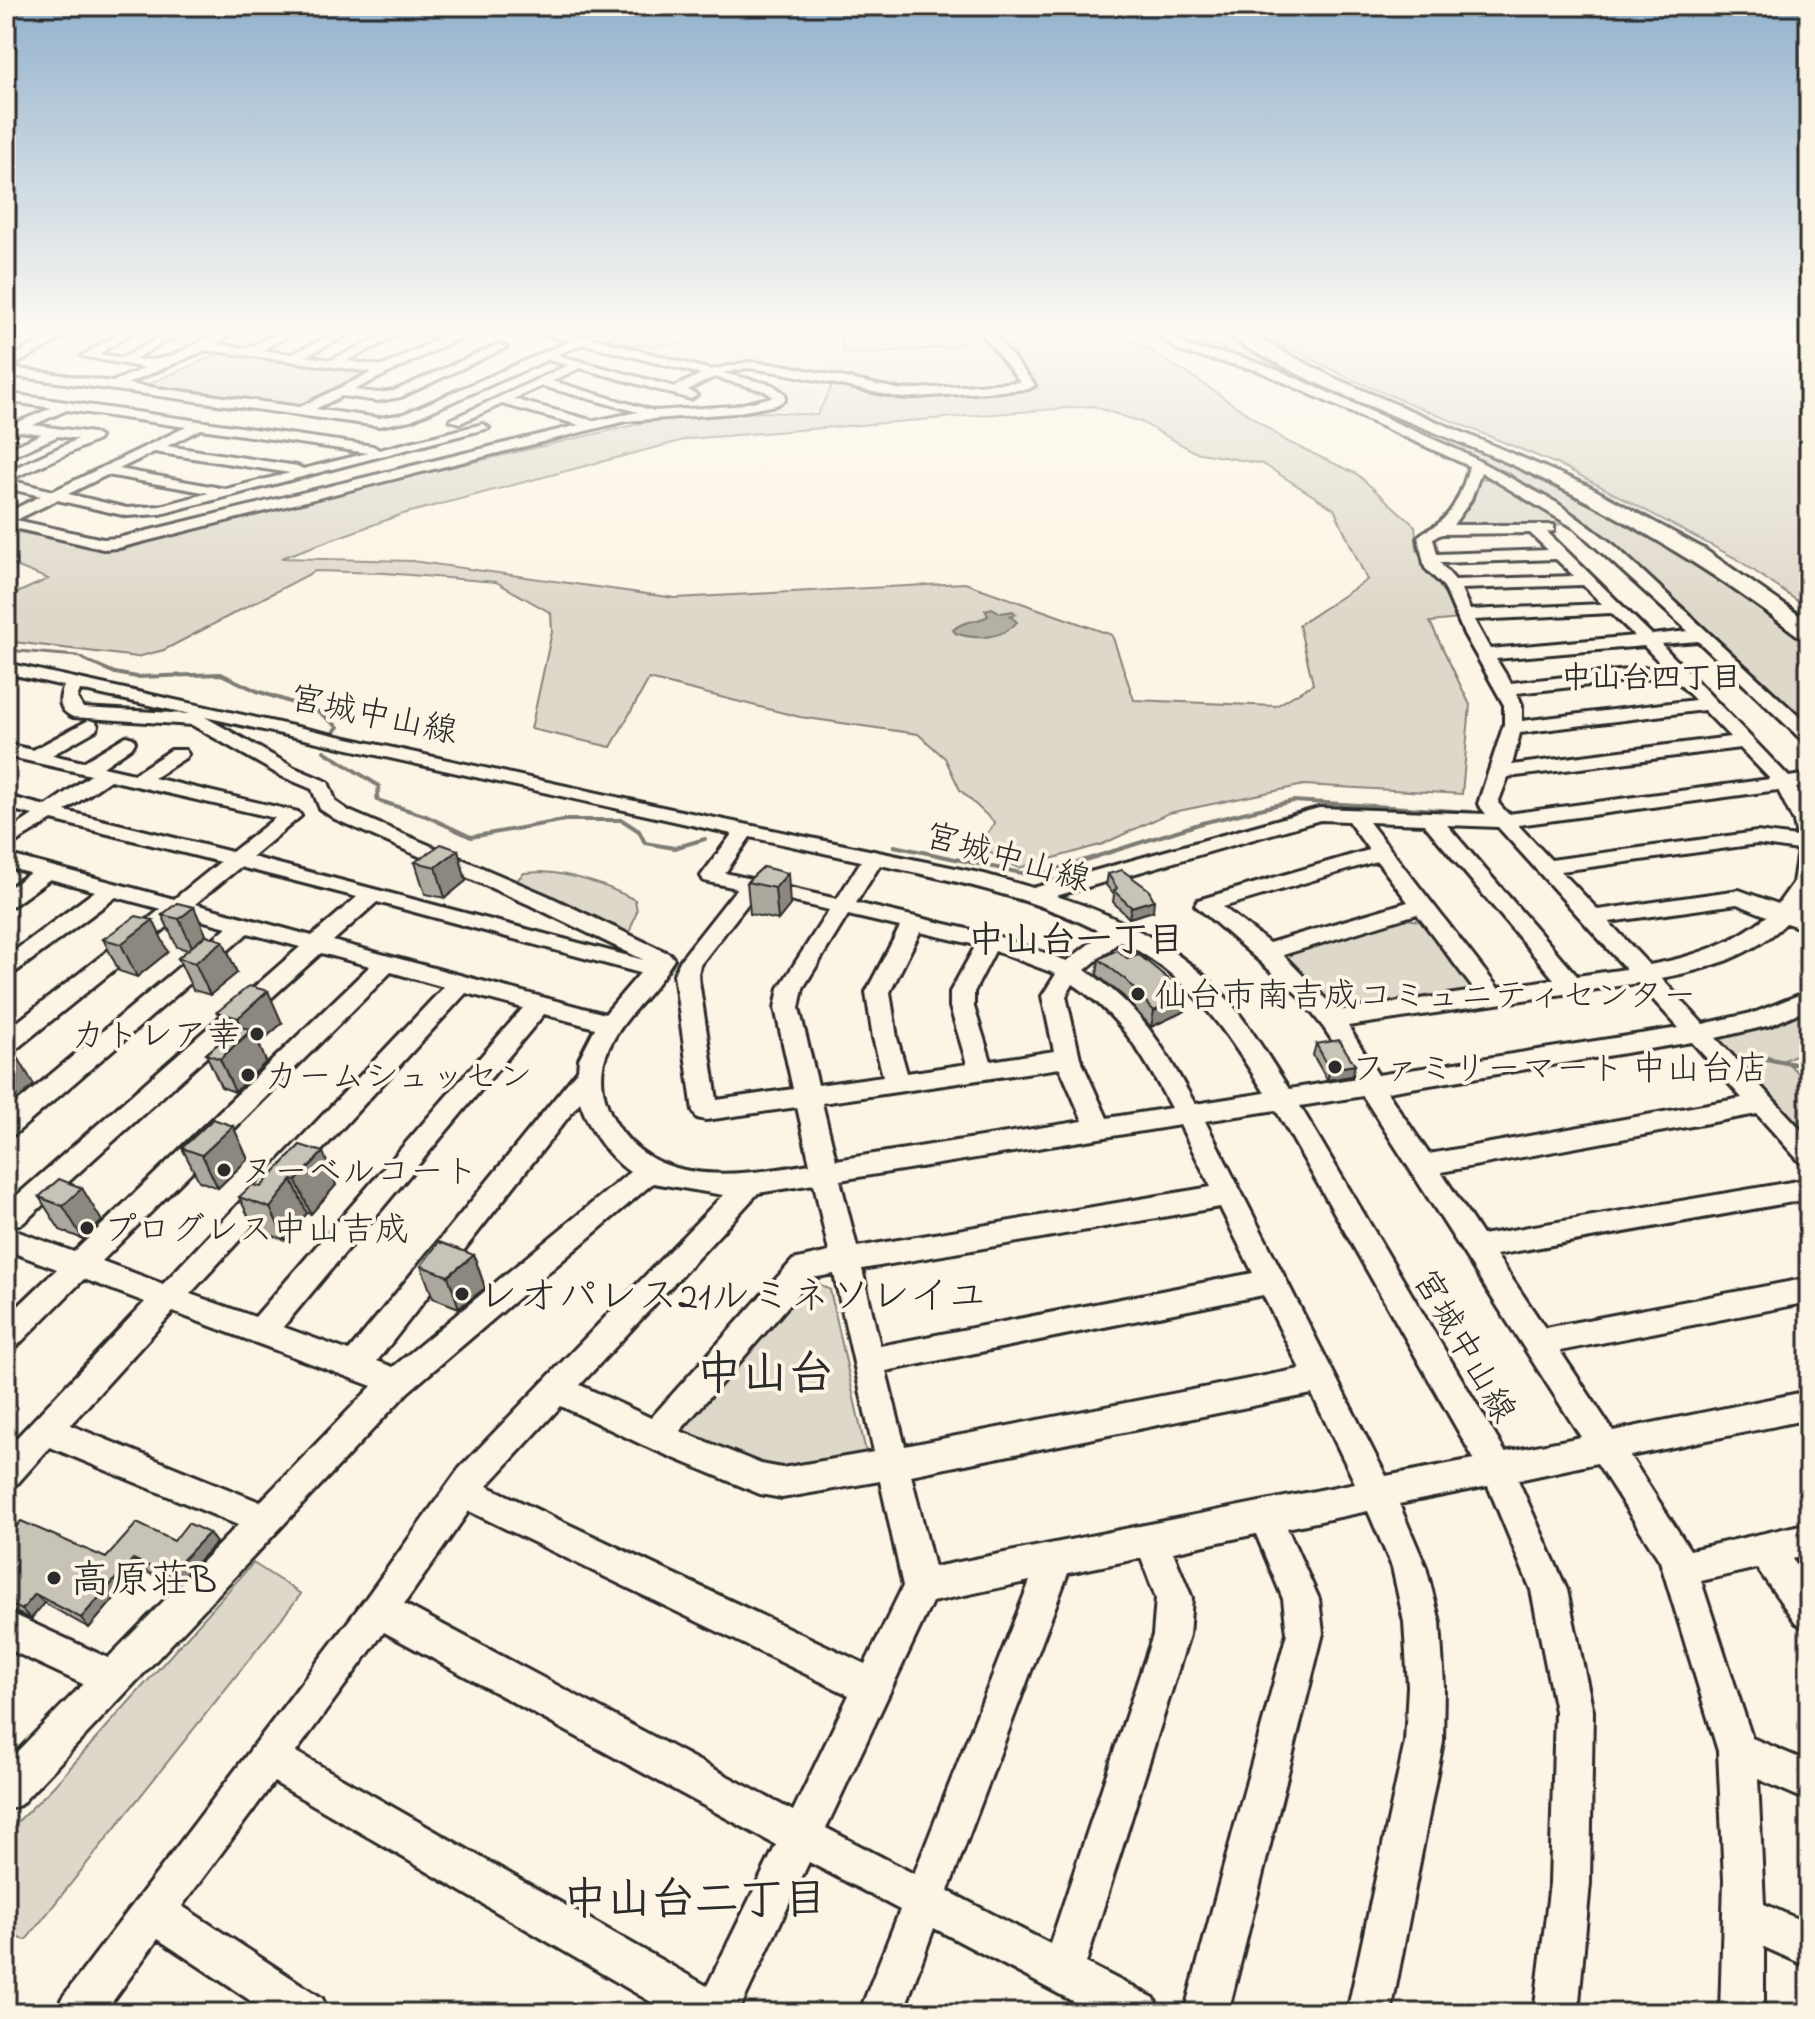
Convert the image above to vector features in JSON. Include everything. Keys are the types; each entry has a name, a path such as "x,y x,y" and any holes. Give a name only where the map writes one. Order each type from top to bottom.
{"highway":[{"path":"1434,425 1620,509 1732,576 1809,633"},
{"path":"1452,425 1536,460 1635,507 1752,577 1809,618"}],"street":[{"path":"193,425 387,452"},
{"path":"256,434 274,425"},
{"path":"474,425 525,441"},
{"path":"6,521 103,544 118,543 595,425"},
{"path":"1393,425 1533,494 1584,526 1809,736"},
{"path":"6,521 198,426"},
{"path":"6,484 142,512 230,493 483,428"},
{"path":"6,477 93,437 12,429"},
{"path":"6,455 57,432"},
{"path":"153,448 308,472 330,491"},
{"path":"1441,530 1473,483 1476,465"},
{"path":"106,471 230,493"},
{"path":"1584,526 1441,530 1425,537 1433,568 1451,585 1472,634 1513,705 1512,728 1501,772 1488,804 1809,1155"},
{"path":"1332,1020 1493,998 1687,966 1735,949 1765,929 1805,881 1809,845 1804,822 1784,783 1747,741 1534,528"},
{"path":"1431,559 1558,554"},
{"path":"1451,585 1587,580"},
{"path":"1465,615 1615,608"},
{"path":"1486,655 1703,635"},
{"name":"宮城中山線","path":"6,668 984,880 1067,906 1119,931 1193,978 1228,1016 1284,1101 1497,1469 1549,1590 1574,1711 1570,1883 1556,2013"},
{"path":"1506,689 1676,670"},
{"path":"74,682 68,698 71,709 79,713 196,720 288,772 321,786 327,805 342,815 524,894 662,959 597,1044 589,1073 590,1101 616,1146 649,1171 688,1180 738,1186 1284,1101 1369,1080 1699,1033 1762,1019 1809,999"},
{"path":"1512,728 1709,704"},
{"path":"35,757 89,726"},
{"path":"1501,772 1747,741"},
{"path":"6,842 48,813 126,742"},
{"path":"6,750 291,816 6,1044"},
{"path":"136,781 178,754"},
{"path":"1034,895 1319,814 1502,821 1809,780"},
{"path":"6,802 373,894 655,970"},
{"path":"1352,813 1493,998"},
{"path":"1429,817 1572,985"},
{"path":"745,830 712,876 989,941 1069,971 1106,995 1128,1017 1150,1045 1189,1116 1378,1495 1409,1567 1422,1622 1426,1686 1424,1742 1369,2013"},
{"path":"1543,867 1757,838 1809,845"},
{"path":"1381,853 1206,905 1267,952 1332,1020 1422,1165 1606,1445 1681,1569 1737,1751 1743,1916 1742,2013"},
{"path":"269,1758 714,2013 921,1587 787,1008 791,988 874,857"},
{"path":"6,860 610,1024"},
{"path":"6,900 47,871"},
{"path":"752,884 689,964 686,974 706,1111 1068,1058"},
{"path":"6,968 112,889"},
{"path":"373,894 315,943 10,1230 80,1266 397,1382"},
{"path":"1590,918 1739,897 1809,924"},
{"path":"1267,952 1391,912 1422,906"},
{"path":"897,1081 882,1027 878,992 913,923"},
{"path":"6,1127 245,924"},
{"path":"1100,1130 1068,1058 1054,996 1069,971 1119,931"},
{"path":"981,1070 962,1007 962,992 989,941"},
{"path":"6,1337 387,963"},
{"path":"6,1472 461,983"},
{"path":"261,1332 539,1005"},
{"path":"355,1366 589,1073"},
{"path":"1422,1165 1763,1104"},
{"path":"6,1791 397,1382 649,1171"},
{"path":"77,2013 379,1610 463,1491 750,1184"},
{"path":"1476,1247 1809,1189"},
{"path":"656,1436 803,1268 1229,1195"},
{"path":"869,1361 1272,1281"},
{"path":"1538,1342 1809,1290"},
{"path":"557,1389 656,1436 760,1479 782,1483 893,1464 1320,1379"},
{"path":"921,1587 1809,1405"},
{"path":"45,1430 265,1520"},
{"path":"463,1491 872,1687"},
{"path":"1206,2013 1305,1633 1301,1599 1266,1518"},
{"path":"1681,1569 1809,1539"},
{"path":"1062,1973 1171,1635 1174,1598 1151,1541"},
{"path":"1764,1549 1809,1611"},
{"path":"881,2013 1056,1560"},
{"path":"379,1610 800,1836 1139,2013"},
{"path":"6,1629 113,1679"},
{"path":"1737,1751 1809,1782"},
{"path":"154,1912 307,2013"},
{"path":"1743,1916 1809,1946"}],"shaded area":[{"path":"633,425 857,425 688,439 403,514 281,558 412,561 675,598 965,583 1112,635 1134,700 1276,706 1313,684 1299,625 1367,580 1334,509 1263,464 1195,452 1147,425 1264,425 1288,442 1357,474 1415,526 1417,550 1460,619 1430,622 1470,705 1462,794 1304,785 1169,813 1103,844 1019,868 977,846 995,823 960,790 945,758 918,734 800,717 649,679 611,747 531,729 552,632 551,613 496,582 315,571 164,650 137,657 6,641 6,598 48,579 6,562 6,530 121,550 231,518"},
{"path":"1398,425 1418,425 1578,494 1732,585 1809,646 1809,728 1590,524 1508,473 1473,462"},
{"path":"1462,425 1809,425 1809,609 1737,559 1564,467"},
{"path":"1493,478 1567,524 1451,528 1449,525 1480,479"},
{"path":"992,608 1001,613 1013,611 1016,614 1010,616 1017,622 1005,632 989,636 963,635 953,630 988,616 985,610"},
{"path":"542,872 590,881 635,900 637,911 628,936 513,884 524,873"},
{"path":"1399,918 1420,921 1475,987 1474,997 1334,1015 1283,956 1324,940"},
{"path":"1809,1011 1809,1049 1784,1060 1809,1082 1809,1140 1718,1045 1721,1035"},
{"path":"818,1283 830,1290 868,1461 789,1477 676,1429 797,1288"},
{"path":"253,1563 301,1594 26,1940 6,1934 6,1833 52,1788"}],"building":[{"path":"441,844 458,850 436,867 415,862"},
{"path":"763,867 788,873 775,888 747,882"},
{"path":"1122,870 1148,889 1154,900 1131,907 1114,891 1117,888 1108,874"},
{"path":"177,903 194,907 179,919 162,915"},
{"path":"136,916 153,920 121,944 103,939"},
{"path":"206,935 223,941 195,963 178,958"},
{"path":"1117,950 1127,958 1138,954 1188,995 1154,1011 1126,980 1099,959"},
{"path":"249,986 268,991 238,1018 217,1012"},
{"path":"238,1027 252,1029 220,1059 206,1054"},
{"path":"1339,1040 1355,1065 1330,1069 1316,1044"},
{"path":"6,1049 15,1052 6,1060"},
{"path":"213,1119 233,1126 202,1155 182,1148"},
{"path":"300,1145 323,1152 296,1181 292,1180 270,1208 239,1197 252,1185 261,1187"},
{"path":"59,1179 82,1188 63,1206 39,1197"},
{"path":"439,1242 474,1255 448,1276 421,1266"},
{"path":"21,1521 106,1558 137,1523 174,1541 188,1523 209,1533 168,1575 133,1559 81,1618 35,1594 22,1610 6,1602 6,1594 11,1588 6,1586 6,1538"}],"waterway":[{"path":"6,650 77,656 96,665"},
{"path":"92,663 115,673 137,677 221,674 257,691 319,712 338,727 334,731"},
{"path":"324,751 379,786 377,800 426,816 471,837 565,820 622,820 639,831 645,843 674,848 705,839"},
{"path":"894,846 1035,876 1202,823 1293,801 1471,812"},
{"path":"1684,1004 1693,1012"},
{"path":"1759,1057 1793,1064"}],"place":[{"name":"仙台市南吉成コミュニティセンター","path":"1138,994"},
{"name":"カトレア幸","path":"257,1034"},
{"name":"ファミリーマート 中山台店","path":"1335,1067"},
{"name":"カームシュッセン","path":"248,1075"},
{"name":"ヌーベルコート","path":"224,1170"},
{"name":"プログレス中山吉成","path":"87,1228"},
{"name":"レオパレス21ルミネソレイユ","path":"462,1294"},
{"name":"高原荘B","path":"54,1578"}],"district":[{"name":"中山台四丁目","path":"1651,677"},
{"name":"中山台一丁目","path":"1076,938"},
{"name":"中山台","path":"765,1372"},
{"name":"中山台二丁目","path":"695,1898"}]}
